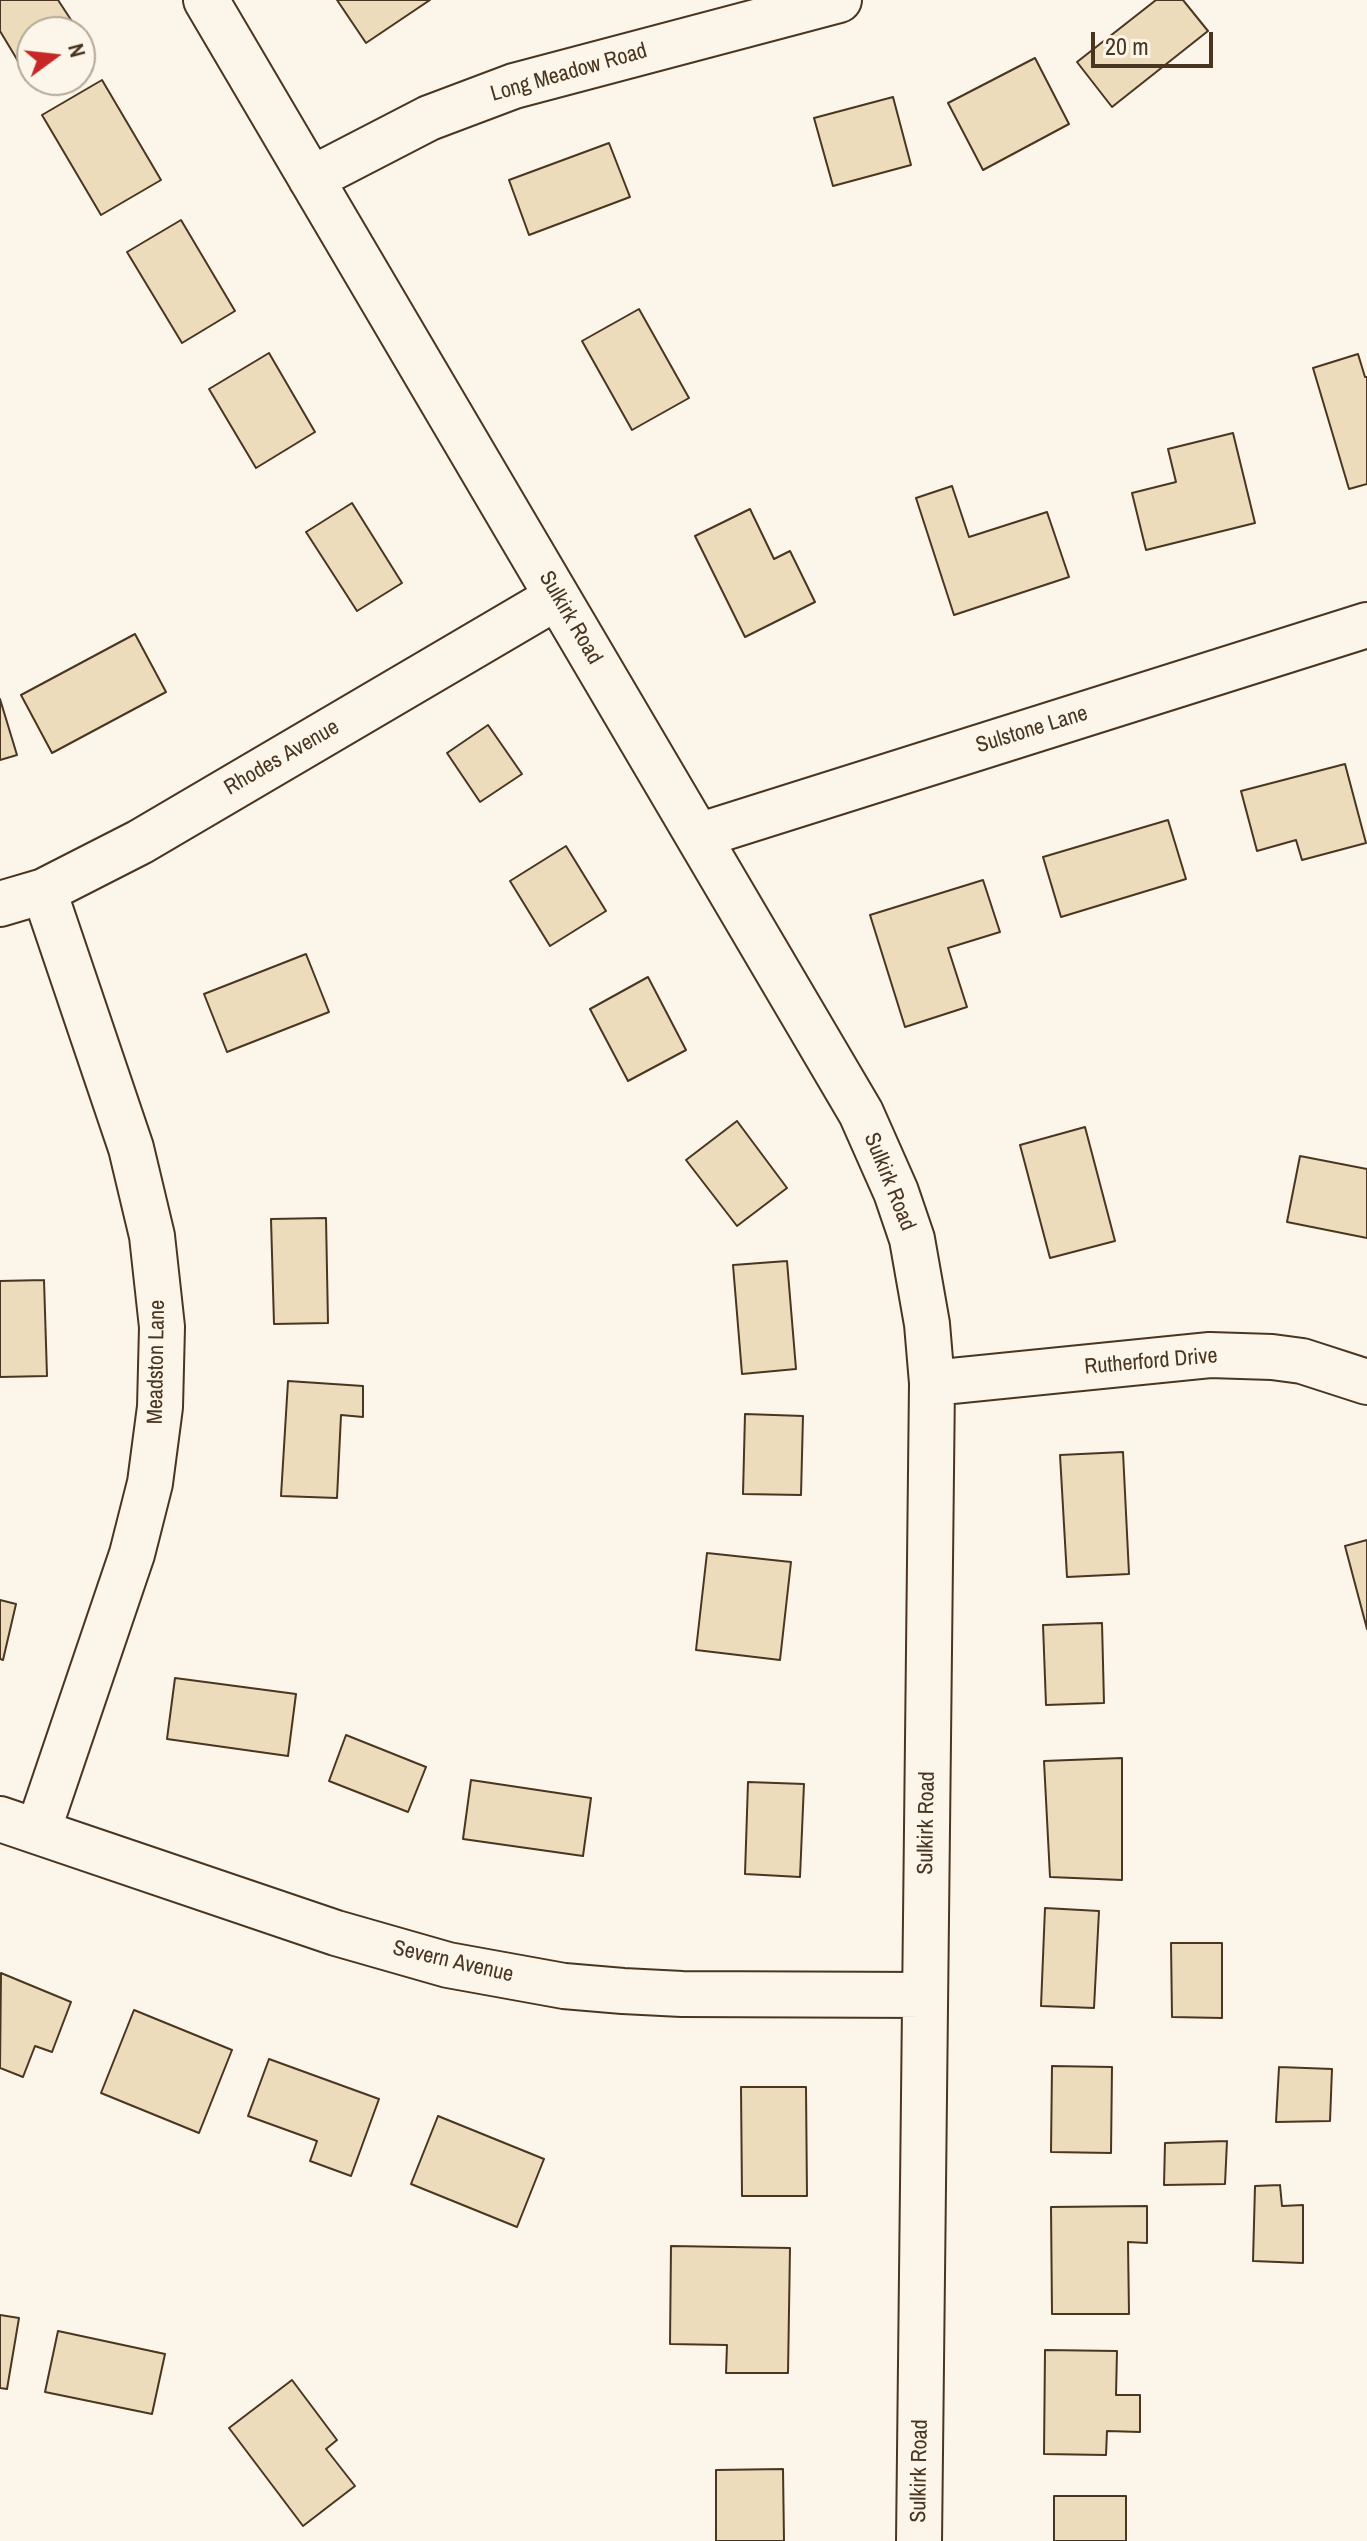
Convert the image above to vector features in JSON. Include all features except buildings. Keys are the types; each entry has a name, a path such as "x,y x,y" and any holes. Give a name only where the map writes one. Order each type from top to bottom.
{"street":[{"name":"Sulkirk Road","path":"206,0 861,1113 896,1192 912,1239 927,1324 932,1383 919,2541"},
{"name":"Long Meadow Road","path":"311,179 429,118 514,86 839,0"},
{"name":"Rhodes Avenue","path":"0,904 44,891 140,842 557,597"},
{"name":"Sulstone Lane","path":"698,836 1367,625"},
{"name":"Meadston Lane","path":"19,1825 132,1554 150,1483 160,1407 162,1327 152,1236 131,1148 44,891"},
{"name":"Rutherford Drive","path":"932,1383 1210,1355 1302,1361 1367,1382"},
{"name":"Severn Avenue","path":"19,1825 336,1933 448,1965 564,1986 623,1991 925,1995"}]}
